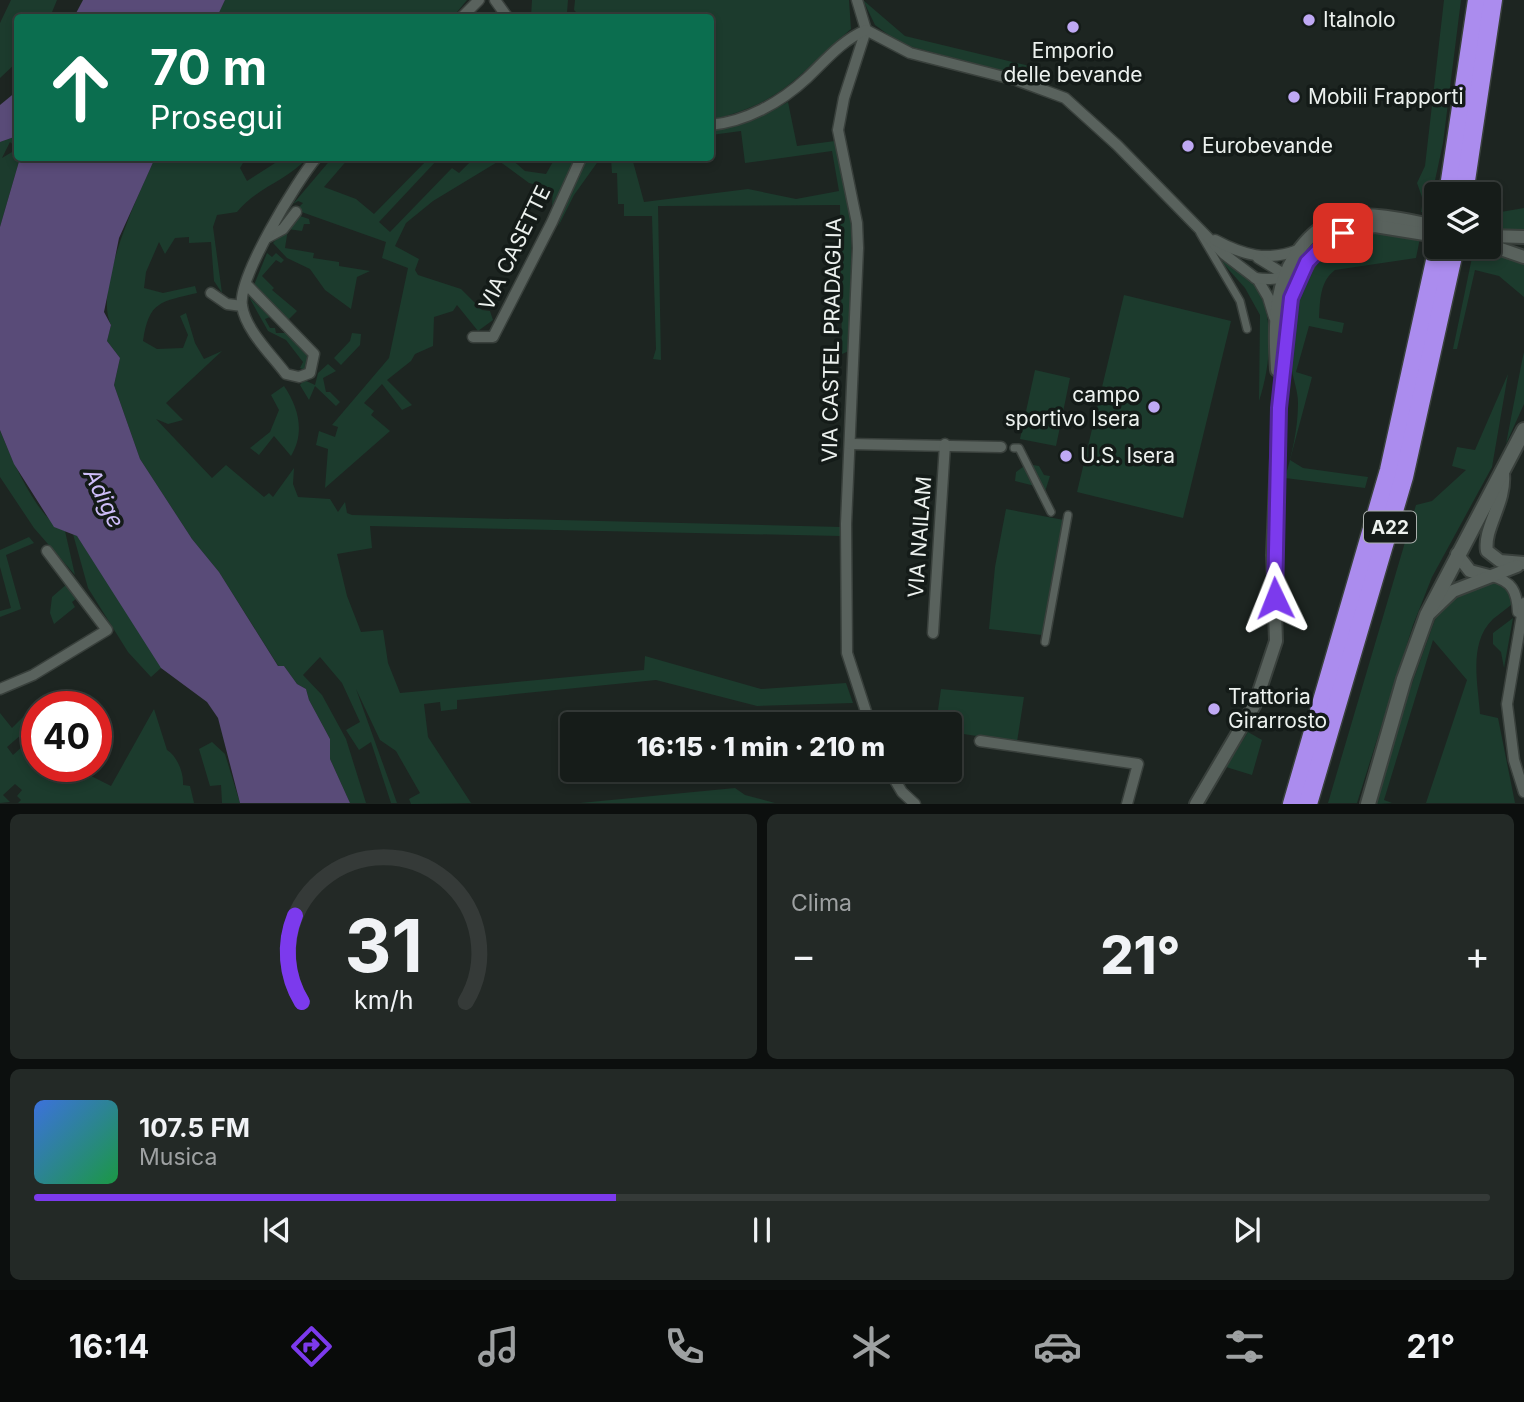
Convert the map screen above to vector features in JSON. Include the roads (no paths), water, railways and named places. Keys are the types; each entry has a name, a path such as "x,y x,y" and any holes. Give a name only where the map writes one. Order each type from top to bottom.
{"highway":[{"path":"1450,182 1476,0"},
{"path":"1466,182 1493,0"},
{"name":"A22","path":"1292,803 1389,470 1435,259"},
{"name":"A22","path":"1308,803 1404,477 1452,259"}],"main road":[{"path":"1368,803 1404,679 1427,615 1524,429"}],"street":[{"path":"465,14 479,0"},
{"path":"857,0 866,30 910,53 1016,80 1065,98 1117,145 1198,229 1255,277 1264,288 1275,320"},
{"path":"714,124 751,114 779,101 843,43 866,30"},
{"name":"VIA CASTEL PRADAGLIA","path":"866,30 844,98 838,130 857,222 846,524 846,628 850,666 866,712"},
{"path":"247,285 314,354 310,373 299,377 286,374 251,327 242,306 247,285 267,238 293,190 314,161"},
{"name":"VIA CASETTE","path":"473,337 493,337 580,161"},
{"path":"267,238 283,229 296,212"},
{"path":"1196,803 1255,704 1276,642 1273,555 1279,408 1275,320 1284,277 1298,250 1321,228 1349,216 1403,225 1424,232"},
{"path":"1255,277 1272,280 1292,275 1331,240 1351,230 1374,226 1424,226"},
{"path":"1198,229 1227,247 1255,256 1279,271 1284,277 1291,298"},
{"path":"1198,229 1241,301 1247,329"},
{"path":"1501,240 1524,237"},
{"path":"1501,246 1524,257"},
{"path":"1255,256 1277,257 1298,250"},
{"path":"1279,408 1291,298 1307,262"},
{"path":"211,293 227,304 242,306"},
{"name":"VIA NAILAM","path":"850,444 1001,447"},
{"name":"VIA NAILAM","path":"933,633 945,444"},
{"path":"1014,448 1019,448 1051,512"},
{"path":"1503,473 1503,497 1488,536 1487,551 1500,561 1524,564"},
{"path":"1045,642 1068,514"},
{"path":"0,689 33,675 107,631 47,551"},
{"path":"1457,554 1470,571 1507,581 1514,588 1519,630"},
{"path":"1427,615 1453,591 1524,564"},
{"path":"1524,603 1507,704 1514,760 1524,792"},
{"path":"980,741 1138,764 1127,803"},
{"path":"896,782 902,792 915,803"}],"water":[{"path":"83,0 225,0 218,14 76,14"},
{"path":"14,93 14,137 0,142 0,105"},
{"name":"Adige","path":"19,161 154,161 119,238 104,312 111,325 107,341 120,358 114,385 140,459 192,539 219,572 278,666 284,666 297,684 306,689 330,739 330,759 350,803 240,803 218,718 207,702 161,668 77,536 54,527 14,464 0,430 0,227"}],"place":[{"name":"Italnolo","path":"1309,20"},
{"name":"Emporio delle bevande","path":"1073,27"},
{"name":"Mobili Frapporti","path":"1294,97"},
{"name":"Eurobevande","path":"1188,146"},
{"name":"campo sportivo Isera","path":"1154,407"},
{"name":"U.S. Isera","path":"1066,456"},
{"name":"Trattoria Girarrosto","path":"1214,709"}]}
